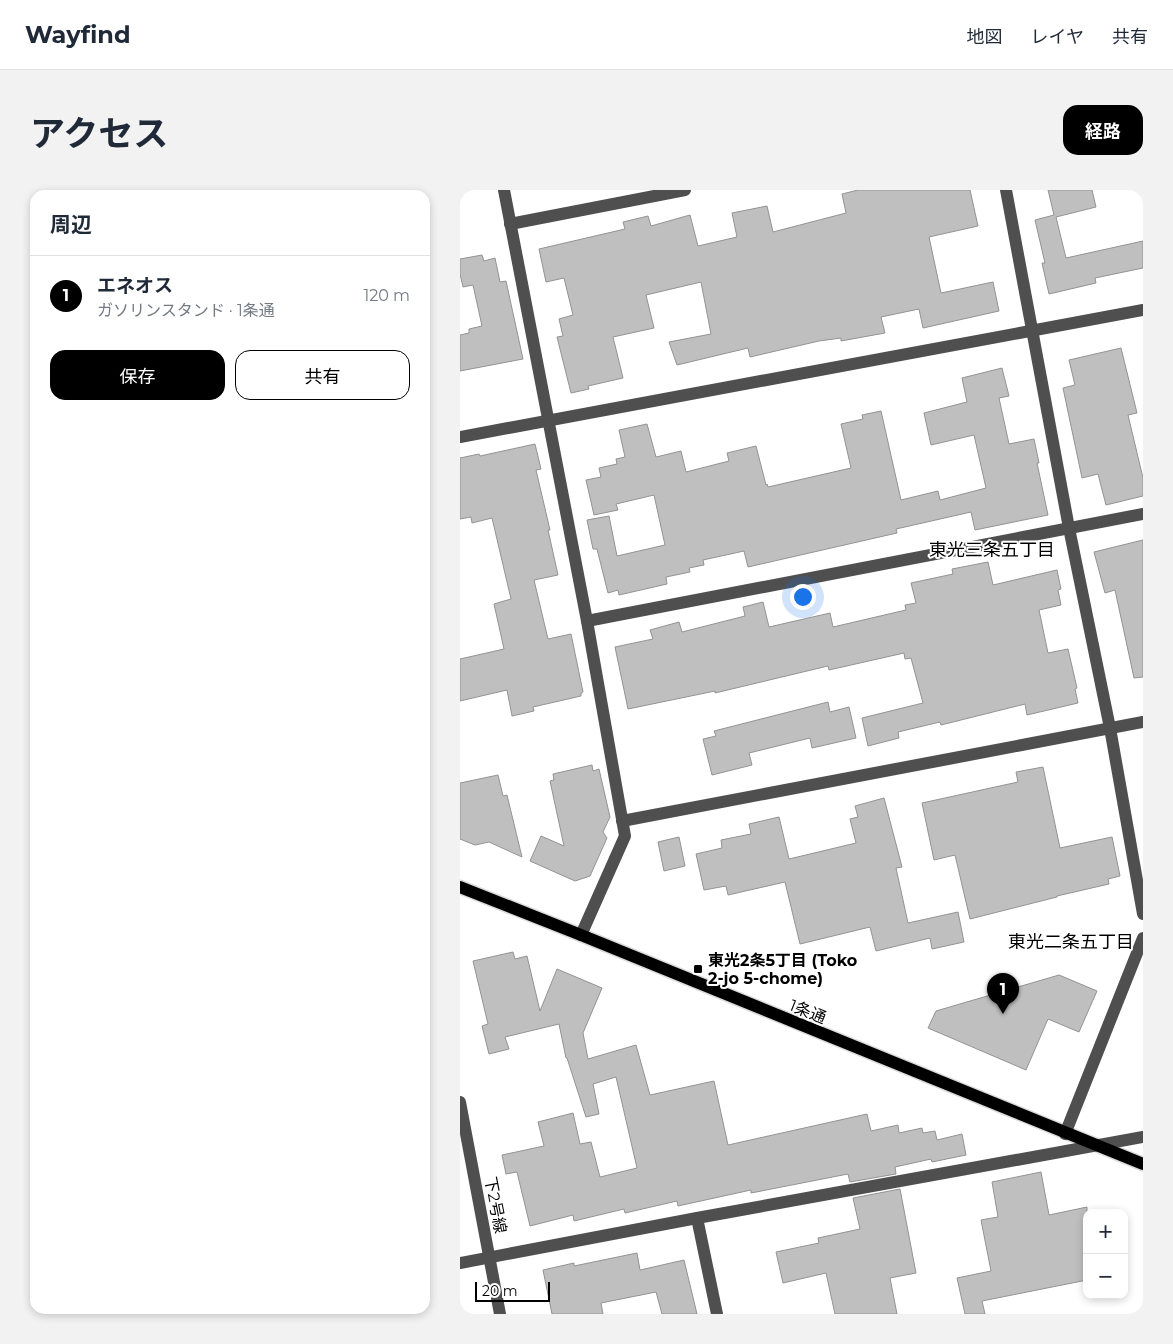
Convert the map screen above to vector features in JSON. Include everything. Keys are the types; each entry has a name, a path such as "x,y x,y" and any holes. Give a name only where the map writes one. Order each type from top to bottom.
{"main road":[{"name":"1条通","path":"460,888 581,935 1065,1134 1143,1164"}],"street":[{"path":"504,190 587,621 625,836 581,935"},
{"path":"510,224 685,190"},
{"path":"1006,190 1069,528 1110,728 1143,914"},
{"path":"460,437 1143,310"},
{"path":"587,621 1143,514"},
{"path":"622,820 1143,722"},
{"path":"1065,1134 1143,938"},
{"name":"下2号線","path":"460,1102 500,1314"},
{"path":"460,1263 1143,1137"},
{"path":"698,1218 716,1314"}],"building":[{"path":"858,190 970,190 978,226 929,237 941,293 993,282 999,311 923,328 919,309 881,317 885,333 841,341 841,338 819,341 750,357 748,348 677,365 669,342 711,334 701,282 646,295 654,328 613,337 623,378 588,386 589,389 571,393 557,337 563,336 559,319 573,315 564,278 546,282 539,249 625,229 623,222 648,216 651,226 690,215 698,246 737,237 732,213 767,206 773,232 846,213 842,194"},
{"path":"1048,190 1092,190 1096,207 1056,217 1066,258 1143,241 1143,268 1095,278 1096,283 1049,294 1042,263 1045,263 1035,220 1054,215"},
{"path":"482,255 484,261 495,258 500,282 506,281 523,359 460,371 460,335 469,333 469,329 482,326 473,285 463,287 460,274 460,259"},
{"path":"1121,348 1137,413 1128,415 1143,478 1143,496 1106,505 1098,474 1082,478 1063,388 1075,385 1069,360"},
{"path":"1002,368 1009,396 999,398 1009,444 1034,439 1048,515 975,530 971,512 896,529 897,533 748,567 744,551 703,560 704,565 689,568 690,572 666,577 667,584 619,595 618,590 608,593 597,549 593,549 587,520 609,516 617,556 665,545 654,495 616,504 618,510 594,515 586,480 601,477 599,468 617,464 616,459 625,457 619,430 647,424 656,457 681,451 686,472 729,461 727,453 756,446 768,487 851,468 841,424 863,419 862,415 881,411 901,500 938,491 940,500 986,488 974,435 931,445 924,413 967,402 962,378"},
{"path":"535,444 541,469 536,470 558,575 534,580 548,639 571,634 583,692 581,696 533,707 534,711 512,716 507,690 460,701 460,659 504,649 494,604 511,599 492,518 472,523 471,517 460,519 460,458 479,454 480,456"},
{"path":"1143,540 1143,677 1134,678 1115,590 1105,593 1094,552"},
{"path":"988,562 993,585 1057,570 1061,589 1058,590 1061,605 1039,610 1048,653 1068,649 1077,688 1075,689 1078,703 1027,715 1025,704 941,725 940,722 898,732 899,738 868,746 862,718 923,703 911,658 905,659 904,653 829,670 828,666 715,693 715,691 628,709 615,647 653,639 650,630 679,622 682,632 745,616 743,607 763,602 769,627 830,613 833,627 906,610 905,605 916,603 911,583 953,574 952,569"},
{"path":"828,702 830,712 849,707 856,738 812,748 810,738 749,753 752,765 712,775 703,739 716,736 714,731"},
{"path":"592,765 593,771 599,769 610,817 603,832 607,838 590,876 575,881 530,861 541,836 564,846 550,781 554,780 553,774"},
{"path":"1043,767 1060,848 1112,837 1120,876 1108,879 1109,884 970,919 955,855 934,860 922,803 1018,782 1016,772"},
{"path":"498,775 503,796 507,795 522,857 489,842 475,845 460,839 460,783"},
{"path":"884,798 902,867 896,868 908,923 958,912 964,942 932,949 930,938 876,951 870,927 800,944 785,882 728,895 726,886 704,890 696,854 722,848 721,840 751,834 749,824 779,817 789,859 856,843 850,819 858,817 855,806"},
{"path":"679,837 685,866 664,871 658,842"},
{"path":"513,952 515,959 527,956 540,1011 557,969 602,988 583,1033 588,1059 636,1045 650,1095 714,1081 728,1145 867,1114 871,1131 898,1125 899,1133 922,1128 923,1133 935,1131 937,1140 962,1134 966,1155 932,1162 931,1159 895,1167 896,1174 850,1182 848,1174 751,1193 751,1190 678,1206 677,1201 625,1213 624,1209 574,1221 573,1215 530,1226 517,1172 506,1174 502,1155 544,1146 538,1122 573,1113 580,1144 591,1142 600,1177 637,1168 616,1077 593,1084 599,1114 586,1117 566,1058 559,1024 505,1037 509,1049 489,1054 482,1026 488,1024 473,961"},
{"path":"1059,975 1097,991 1079,1032 1048,1019 1026,1070 928,1028 936,1011"},
{"path":"1041,1172 1049,1215 1087,1207 1087,1209 1083,1209 1083,1281 982,1301 985,1314 965,1314 957,1278 991,1271 981,1220 998,1217 992,1182"},
{"path":"900,1189 916,1273 890,1278 897,1314 835,1314 826,1273 783,1283 776,1252 819,1243 818,1238 860,1229 853,1198"},
{"path":"637,1253 640,1270 684,1260 697,1314 662,1314 656,1292 601,1303 603,1314 552,1314 543,1270 574,1263 574,1266"}],"place":[{"name":"東光2条5丁目 (Toko 2-jo 5-chome)","path":"698,969"},
{"name":"エネオス","path":"1003,1014"}],"district":[{"name":"東光三条五丁目","path":"992,550"},
{"name":"東光二条五丁目","path":"1071,942"}]}
